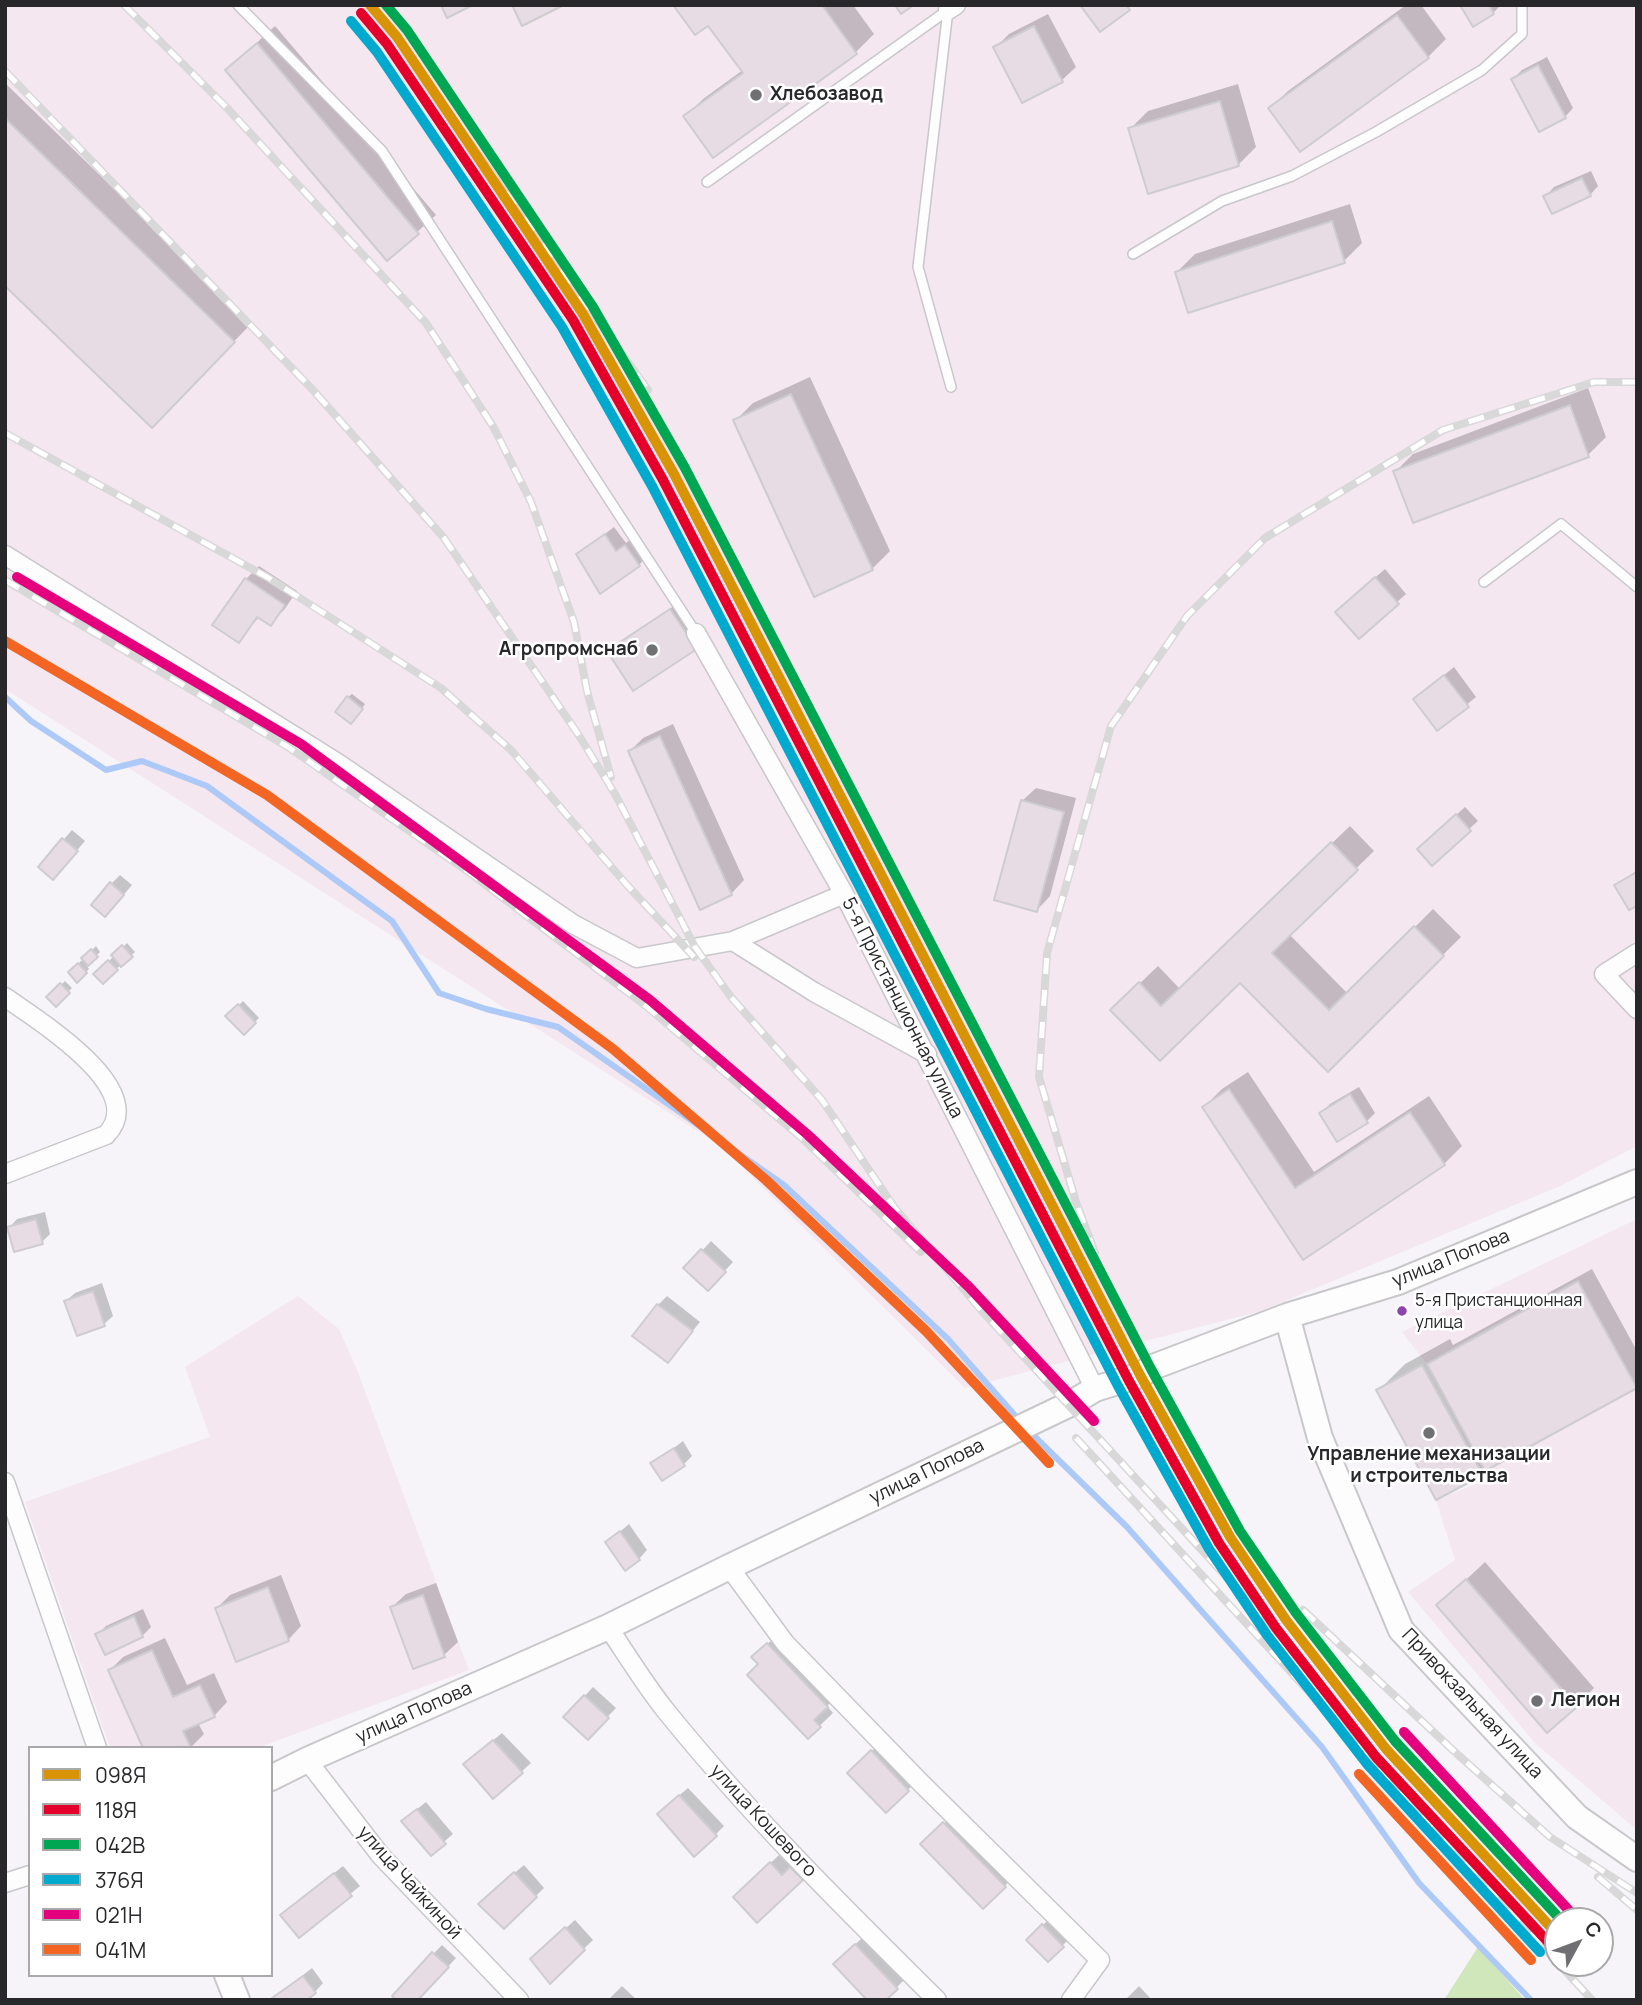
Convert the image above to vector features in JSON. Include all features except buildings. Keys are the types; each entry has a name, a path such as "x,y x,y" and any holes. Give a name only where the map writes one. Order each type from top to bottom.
{"street":[{"path":"5,555 339,764 573,924 637,958 733,941 844,894"},
{"name":"5-я Пристанционная улица","path":"696,634 844,894 1095,1389"},
{"path":"733,941 814,992 927,1054"},
{"path":"1637,953 1604,974 1637,1009"},
{"path":"5,996 76,1049 93,1065 111,1092 116,1116 114,1127 106,1135 5,1174"},
{"name":"улица Попова","path":"273,1777 608,1627 1070,1404 1095,1389 1140,1375 1153,1367 1287,1316 1398,1282 1637,1182"},
{"name":"Привокзальная улица","path":"1287,1316 1320,1438 1401,1630 1577,1817 1637,1859"},
{"path":"5,1482 96,1746"},
{"path":"729,1567 785,1643 1100,1961 1071,2000"},
{"name":"улица Кошевого","path":"608,1627 664,1709 727,1784 842,1906 937,2000"},
{"name":"улица Чайкиной","path":"307,1760 381,1856 519,2000"},
{"path":"5,1883 28,1876"},
{"path":"228,1977 237,2000"}],"lane":[{"path":"238,5 382,150 696,634"},
{"path":"1133,254 1222,201 1292,176 1377,132 1482,71 1522,34 1522,5"},
{"path":"707,182 952,8"},
{"path":"951,387 918,267 952,8"},
{"path":"1484,582 1560,524 1637,587"}],"shaded area":[{"path":"5,5 1637,5 1637,1146 1560,1186 1261,1311 965,1388 721,1146 5,689"},
{"path":"1637,1219 1637,1830 1535,1743 1408,1592 1455,1560 1436,1500 1486,1480 1427,1364 1402,1332"},
{"path":"298,1296 339,1329 357,1370 469,1670 262,1746 109,1746 25,1502 210,1437 185,1367"}],"green space":[{"path":"1478,1947 1525,2000 1444,2000"}],"waterway":[{"path":"5,697 31,721 106,770 142,761 207,786 392,921 439,993 486,1009 558,1027 784,1185 948,1339 1019,1420"},
{"path":"1029,1431 1127,1527 1322,1747 1419,1883 1531,2000"}],"railway":[{"path":"124,5 227,108 426,323 494,428 531,502 574,622 587,691 611,777"},
{"path":"5,71 312,389 444,538 578,734 615,794 695,947 731,997 822,1100 894,1207 981,1310 1290,1646"},
{"path":"468,140 648,390"},
{"path":"1095,1253 1076,1202 1039,1077 1047,953 1111,726 1187,616 1265,538 1443,430 1594,382 1637,382"},
{"path":"5,433 267,577 441,688 511,750 627,885 694,957"},
{"path":"5,580 288,747 470,873 646,1006 803,1139 921,1252"},
{"path":"1076,1438 1592,2000"},
{"path":"1303,1610 1550,1837 1637,1893"},
{"path":"1598,1877 1637,1910"}],"transit line":[{"name":"098Я","path":"370,5 397,37 583,314 674,474 1140,1375 1230,1537 1286,1620 1386,1749 1544,1920"},
{"name":"042В","path":"386,5 407,30 593,307 685,468 1151,1369 1240,1531 1296,1613 1395,1741 1549,1907"},
{"name":"118Я","path":"361,13 387,44 573,320 663,480 1129,1381 1219,1543 1276,1628 1376,1757 1544,1938"},
{"name":"376Я","path":"351,21 377,52 562,327 652,486 1118,1386 1209,1549 1267,1635 1367,1764 1540,1952"},
{"name":"021Н","path":"17,577 301,744 650,1000 808,1135 969,1287 1094,1421"},
{"name":"041М","path":"5,641 267,795 613,1049 766,1180 926,1331 1049,1463"},
{"name":"021Н","path":"1404,1732 1566,1907"},
{"name":"041М","path":"1359,1774 1531,1960"}],"place":[{"name":"Хлебозавод","path":"756,95"},
{"name":"Агропромснаб","path":"652,650"},
{"name":"5-я Пристанционная улица","path":"1402,1311"},
{"name":"Управление механизации и строительства","path":"1429,1433"},
{"name":"Легион","path":"1537,1701"}]}
